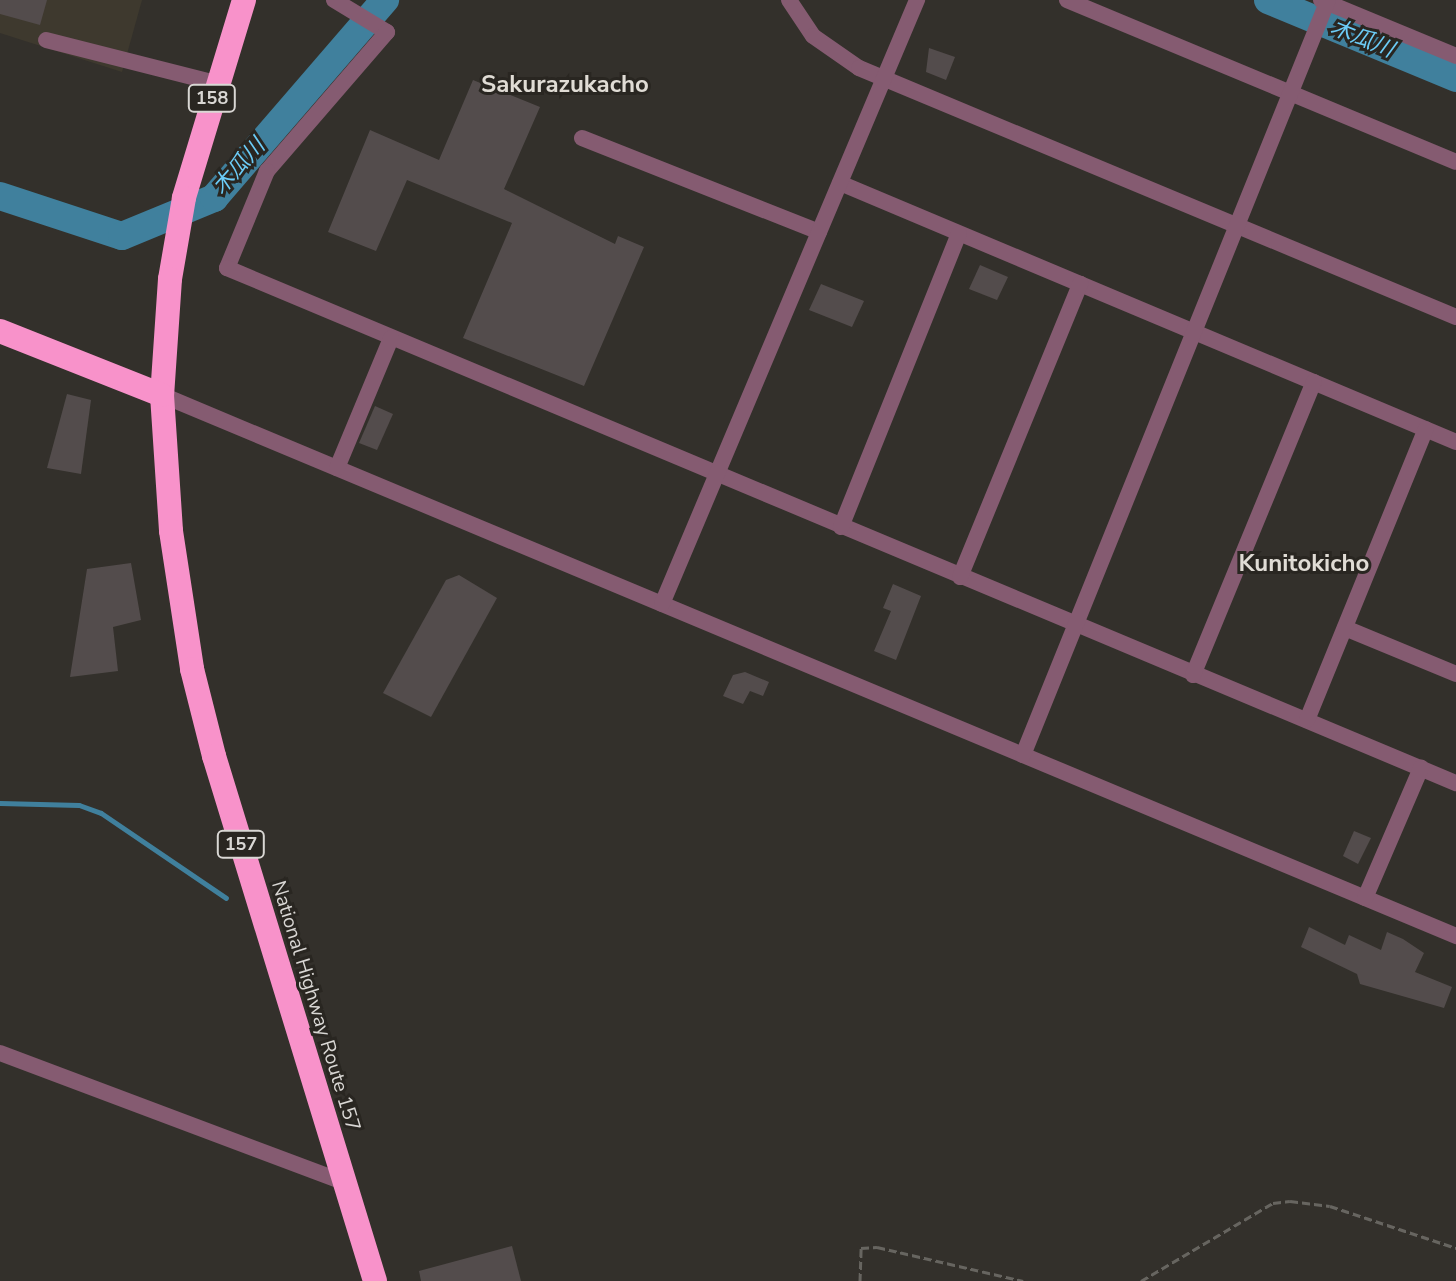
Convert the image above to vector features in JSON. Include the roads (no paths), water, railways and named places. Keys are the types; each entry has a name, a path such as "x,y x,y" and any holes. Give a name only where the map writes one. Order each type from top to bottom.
{"highway":[{"name":"158","path":"162,395 184,198 216,83 244,0"},
{"path":"0,331 162,395"},
{"name":"National Highway Route 157","path":"162,395 177,595 192,669 375,1281"}],"street":[{"path":"334,0 360,7 384,30 267,171 227,268 1456,783"},
{"path":"789,0 832,54 884,79 1456,317"},
{"path":"662,604 917,0"},
{"path":"1067,0 1456,162"},
{"path":"1023,755 1241,226 1324,8 1456,56"},
{"path":"46,40 216,83"},
{"path":"582,138 819,232"},
{"path":"840,183 1456,442"},
{"path":"841,527 959,234"},
{"path":"960,577 1080,284"},
{"path":"337,468 391,338"},
{"path":"1193,675 1314,382"},
{"path":"162,395 1456,936"},
{"path":"1307,720 1426,429"},
{"path":"1345,628 1456,674"},
{"path":"1365,898 1421,768"},
{"path":"0,1053 345,1183"}],"waterway":[{"name":"木瓜川","path":"0,196 122,236 214,198 385,0"},
{"name":"木瓜川","path":"1268,0 1456,78"},
{"path":"0,803 79,805 101,813 226,898"}],"district":[{"name":"Sakurazukacho","path":"565,85"},
{"name":"Kunitokicho","path":"1304,564"}]}
